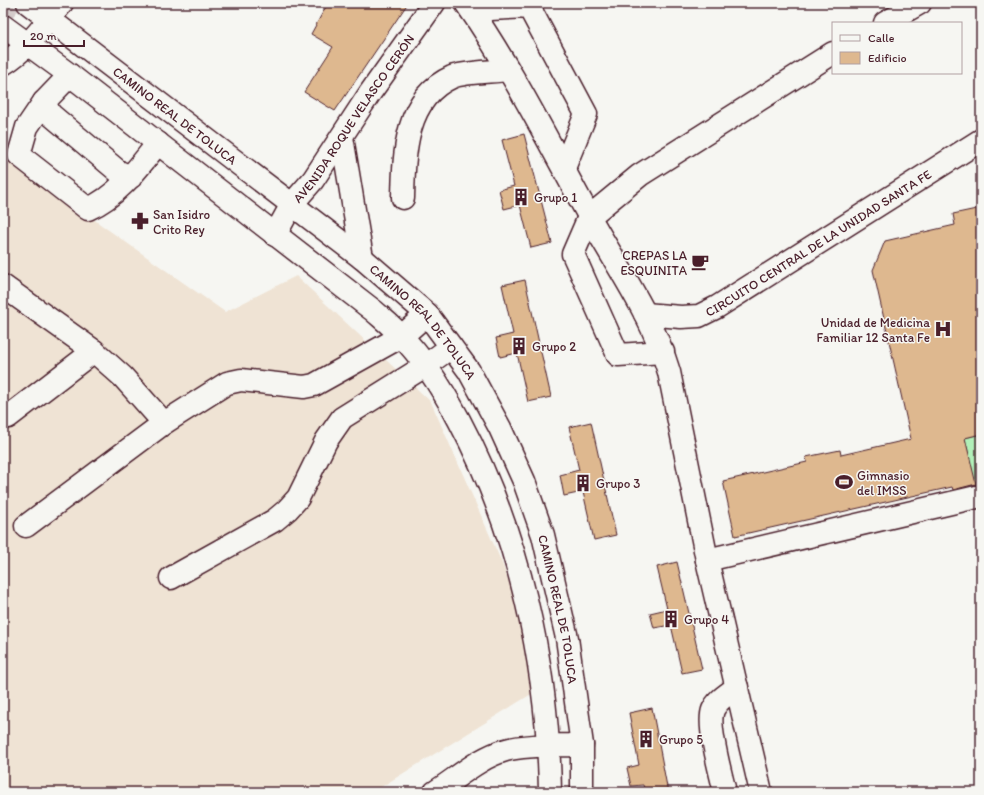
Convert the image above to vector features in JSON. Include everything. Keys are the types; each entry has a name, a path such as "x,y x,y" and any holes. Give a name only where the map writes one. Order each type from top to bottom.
{"street":[{"name":"CAMINO REAL DE TOLUCA","path":"28,3 56,10 292,204 362,258 426,314 473,377 500,428 524,481 543,535 566,631 582,745 582,792"},
{"name":"AVENIDA ROQUE VELASCO CERÓN","path":"275,235 292,204 313,180 434,3"},
{"path":"887,22 920,3"},
{"path":"468,6 564,168 589,217 645,314 663,352 669,372 707,560 761,792"},
{"path":"468,6 529,7 586,114 564,168"},
{"path":"3,64 13,58 28,44 56,10"},
{"name":"CAMINO REAL DE TOLUCA","path":"3,26 70,75 374,311 402,336 442,388 474,448 494,494 512,544 534,637 550,746 550,792"},
{"path":"663,352 618,355 573,254 589,217 640,175 832,54"},
{"path":"403,198 404,153 412,118 430,91 453,77 507,70"},
{"path":"70,75 44,102 26,127 20,155 88,209 102,203 131,177 158,144"},
{"path":"44,102 50,114 119,172 131,177"},
{"path":"342,137 362,258"},
{"name":"CIRCUITO CENTRAL DE LA UNIDAD SANTA FE","path":"645,314 681,317 699,316 717,307 981,140"},
{"path":"3,286 94,351 123,377 164,424"},
{"path":"26,526 164,424 227,383 241,380 304,387 314,385 402,336 426,314"},
{"path":"171,578 275,520 288,510 298,498 326,441 342,418 425,366 451,347"},
{"path":"5,418 94,351"},
{"path":"494,494 524,481"},
{"path":"707,560 981,496"},
{"path":"725,792 711,727 712,711 719,701 737,687"},
{"path":"435,792 488,757 505,750 522,747 582,745"}],"shaded area":[{"path":"3,150 100,224 225,312 296,276 431,402 502,563 546,685 373,792 3,792"}],"green space":[{"path":"981,434 981,491 977,492 965,438"}],"building":[{"path":"328,3 408,3 335,111 304,92 333,47 311,34"},
{"name":"Grupo 1","path":"524,134 552,243 531,248 520,205 504,209 499,190 514,186 502,140"},
{"path":"981,208 981,434 965,438 976,484 953,490 952,487 735,536 723,481 807,462 806,457 840,450 841,455 911,439 873,270 885,241 955,225 953,214"},
{"name":"Grupo 2","path":"525,280 551,397 528,402 517,353 500,357 496,338 513,334 502,285"},
{"name":"Grupo 3","path":"591,422 616,535 594,540 583,492 564,496 560,475 579,470 569,427"},
{"name":"Grupo 4","path":"677,562 702,669 682,673 671,625 654,628 650,613 667,609 657,567"},
{"name":"Grupo 5","path":"652,708 668,792 645,792 643,785 631,786 627,768 639,765 629,713"}],"tunnel":[{"path":"3,11 10,3"}],"place":[{"name":"Grupo 1","path":"521,197"},
{"name":"San Isidro Crito Rey","path":"140,221"},
{"name":"CREPAS LA ESQUINITA","path":"700,262"},
{"name":"Unidad de Medicina Familiar 12 Santa Fe","path":"943,329"},
{"name":"Grupo 2","path":"519,346"},
{"name":"Gimnasio del IMSS","path":"844,482"},
{"name":"Grupo 3","path":"583,483"},
{"name":"Grupo 4","path":"671,619"},
{"name":"Grupo 5","path":"646,739"}]}
